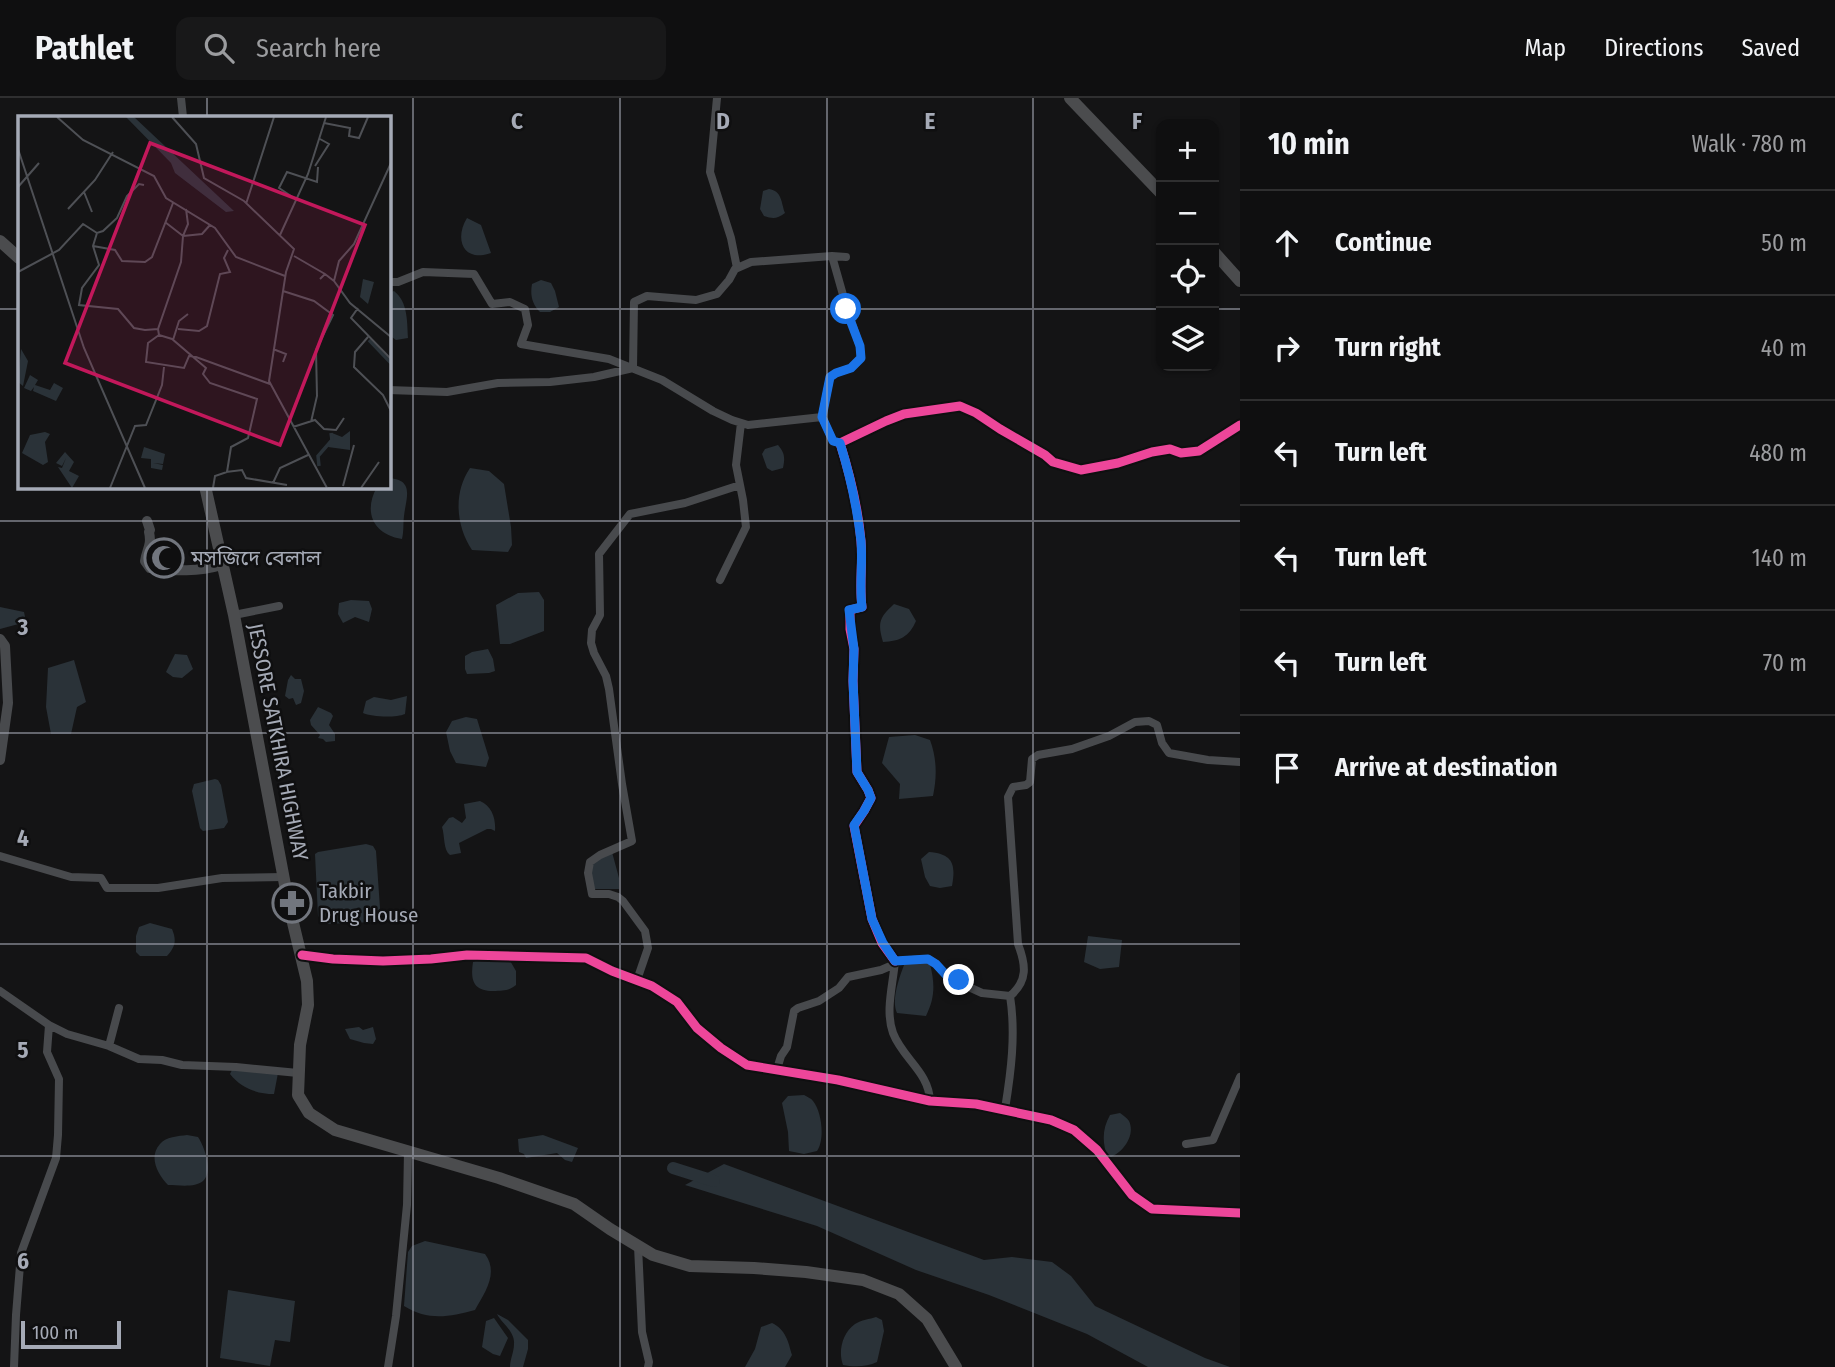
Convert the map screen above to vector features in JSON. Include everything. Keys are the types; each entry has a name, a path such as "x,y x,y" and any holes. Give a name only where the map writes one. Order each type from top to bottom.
{"highway":[{"path":"1070,98 1156,188"},
{"path":"0,241 18,255"},
{"path":"1219,258 1240,281"},
{"name":"JESSORE SATKHIRA HIGHWAY","path":"205,488 234,615 289,906 307,981 308,1005 300,1045 298,1095 309,1113 335,1130 499,1178 574,1204 653,1255 690,1266 806,1272 863,1280 899,1294 927,1319 956,1367"}],"street":[{"path":"181,98 183,116"},
{"path":"717,98 710,172 731,238 737,268"},
{"path":"832,256 846,309 860,346 861,358 851,368 830,377 822,417 833,441 840,443 904,414 960,407 976,412 1053,462 1081,470 1170,449 1181,453 1199,451 1240,425"},
{"path":"633,368 634,302 647,296 696,300 717,294 737,268 751,262 846,257"},
{"path":"390,282 398,282 423,272 474,274 492,304 510,302 525,309 528,325 522,344 609,359 662,380 713,411 748,425 822,417"},
{"path":"390,390 447,392 498,383 550,382 594,377 633,368"},
{"path":"720,580 746,527 736,465 741,423"},
{"path":"840,443 852,482 861,541 862,607 849,610 849,620 854,649 857,772 871,798 854,825 872,919 895,962 889,1012 892,1032 926,1081 930,1101"},
{"path":"637,980 648,948 645,932 624,901 609,894 592,894 588,873 590,862 632,841 609,689 591,643 592,630 600,615 599,554 630,514 685,503 740,485"},
{"path":"147,521 151,544 145,561 150,568 177,572 222,565"},
{"path":"234,615 279,606"},
{"path":"0,639 5,646 8,703 0,760"},
{"path":"777,1069 787,1047 794,1011 819,1001 839,988 848,977 881,970 895,962 928,959 947,976 982,993 1010,996 1018,989 1024,974 1023,957 1018,944 1009,797 1013,788 1030,782 1032,759 1038,755 1072,749 1109,736 1135,722 1149,721 1157,725 1162,743 1169,752 1208,760 1240,762"},
{"path":"0,856 71,877 101,878 107,888 158,888 222,878 284,877"},
{"path":"302,955 383,961 467,955 586,958 652,986 677,1002 697,1028 720,1048 747,1065 838,1080 930,1101 976,1104 1051,1120 1074,1130 1097,1150 1132,1195 1152,1209 1240,1213"},
{"path":"0,991 48,1025 139,1059 162,1060 183,1065 298,1073"},
{"path":"1005,1110 1014,1022 1010,996"},
{"path":"109,1046 119,1008"},
{"path":"14,1367 21,1253 56,1158 60,1079 47,1052 48,1025"},
{"path":"1186,1144 1213,1140 1240,1077"},
{"path":"390,1367 407,1205 408,1152"},
{"path":"638,1246 642,1332 648,1367"}],"shaded area":[{"path":"769,189 779,195 785,213 772,218 764,216 760,209 763,191"},
{"path":"467,218 481,225 491,253 474,255 464,247 461,234"},
{"path":"541,280 551,283 555,291 559,307 550,312 540,312 532,299 532,284"},
{"path":"394,291 399,295 404,306 408,338 396,340 390,336 390,293"},
{"path":"778,445 784,456 783,468 772,471 767,468 762,454 765,449"},
{"path":"470,468 489,471 504,484 511,527 512,545 508,552 472,550 467,541 460,520 459,499"},
{"path":"390,478 397,479 406,486 402,539 384,532 373,520 373,496 377,488 390,488"},
{"path":"539,592 544,600 544,631 510,644 500,644 496,605 518,593"},
{"path":"351,600 369,601 372,609 369,622 355,617 343,623 338,614 339,603"},
{"path":"894,604 909,609 916,621 903,637 883,642 881,620"},
{"path":"0,607 24,612 26,622 0,629"},
{"path":"488,649 495,671 467,674 465,656"},
{"path":"175,654 187,655 193,669 182,678 173,677 166,672"},
{"path":"74,660 86,702 77,707 71,734 51,734 46,707 48,668"},
{"path":"291,675 295,679 301,679 304,691 301,703 296,705 293,698 285,696"},
{"path":"407,696 405,714 384,716 363,713 366,701 374,697 391,700"},
{"path":"318,707 333,716 329,725 335,734 335,741 326,742 318,738 320,735 311,725 310,720"},
{"path":"466,717 477,719 489,758 486,767 456,763 450,751 446,732 452,721"},
{"path":"915,735 930,740 936,768 933,796 899,799 900,784 882,763 889,737"},
{"path":"215,779 221,785 228,822 224,828 203,831 192,791 194,784"},
{"path":"480,801 488,806 492,813 495,831 487,829 459,843 461,853 450,855 445,846 442,827 453,817 462,823 466,818 464,804"},
{"path":"366,844 373,846 376,851 380,908 378,918 373,922 324,924 318,916 315,854"},
{"path":"612,852 619,889 595,889 591,867 599,857"},
{"path":"929,852 943,855 951,862 952,886 930,886 921,859"},
{"path":"150,923 172,929 174,944 167,956 140,956 136,952 139,927"},
{"path":"1088,936 1122,940 1119,967 1100,969 1084,962"},
{"path":"509,959 516,971 516,985 508,990 487,991 475,984 472,975 473,962"},
{"path":"916,962 930,964 932,971 933,997 926,1016 897,1013 895,1008 896,989 904,965"},
{"path":"359,1027 363,1030 373,1027 376,1039 373,1044 350,1039 345,1029"},
{"path":"232,1070 278,1073 274,1094 262,1093 244,1086 230,1074"},
{"path":"804,1095 816,1106 822,1133 817,1151 804,1154 789,1151 782,1103 788,1096"},
{"path":"1120,1113 1129,1121 1131,1133 1123,1148 1108,1158 1104,1141 1105,1126 1110,1115"},
{"path":"187,1135 198,1137 203,1146 208,1165 206,1177 196,1185 168,1185 156,1166 156,1149 165,1140"},
{"path":"543,1135 578,1148 572,1162 557,1153 526,1158 519,1152 518,1139"},
{"path":"724,1164 984,1260 1012,1257 1052,1262 1071,1276 1095,1306 1230,1367 1148,1367 1087,1334 989,1295 916,1270 817,1226 685,1185"},
{"path":"425,1241 485,1254 491,1275 475,1310 430,1316 404,1306 408,1252 412,1246"},
{"path":"228,1290 295,1301 290,1342 275,1340 270,1366 220,1358"},
{"path":"497,1314 508,1320 528,1340 523,1367 510,1367 514,1339"},
{"path":"876,1317 882,1320 884,1331 877,1362 860,1366 843,1365 841,1349 847,1332 857,1323"},
{"path":"494,1318 508,1338 500,1356 482,1347 486,1321"},
{"path":"772,1323 783,1333 792,1355 785,1367 745,1367 755,1349 761,1327"}],"waterway":[{"path":"673,1168 714,1181"}],"cycle path":[{"path":"895,961 882,943 872,919 854,826 871,798 857,772 854,649 850,629 850,610 862,607 861,541 853,491 840,443 904,414 960,406 976,413 1053,462 1081,470 1170,449 1181,453 1199,451 1240,425"},
{"path":"302,955 383,961 467,955 586,958 652,986 677,1002 697,1028 747,1065 838,1080 930,1101 976,1104 1051,1120 1074,1130 1097,1150 1132,1195 1152,1209 1240,1213"}],"place":[{"name":"মসজিদে বেলাল","path":"164,558"},
{"name":"Takbir Drug House","path":"292,903"}],"route":[{"path":"846,309 860,346 861,358 851,368 830,377 822,417 833,441 840,443 852,482 861,541 862,607 849,610 849,620 854,649 857,772 871,798 854,825 872,919 895,961 928,959 947,976 959,980"}]}
